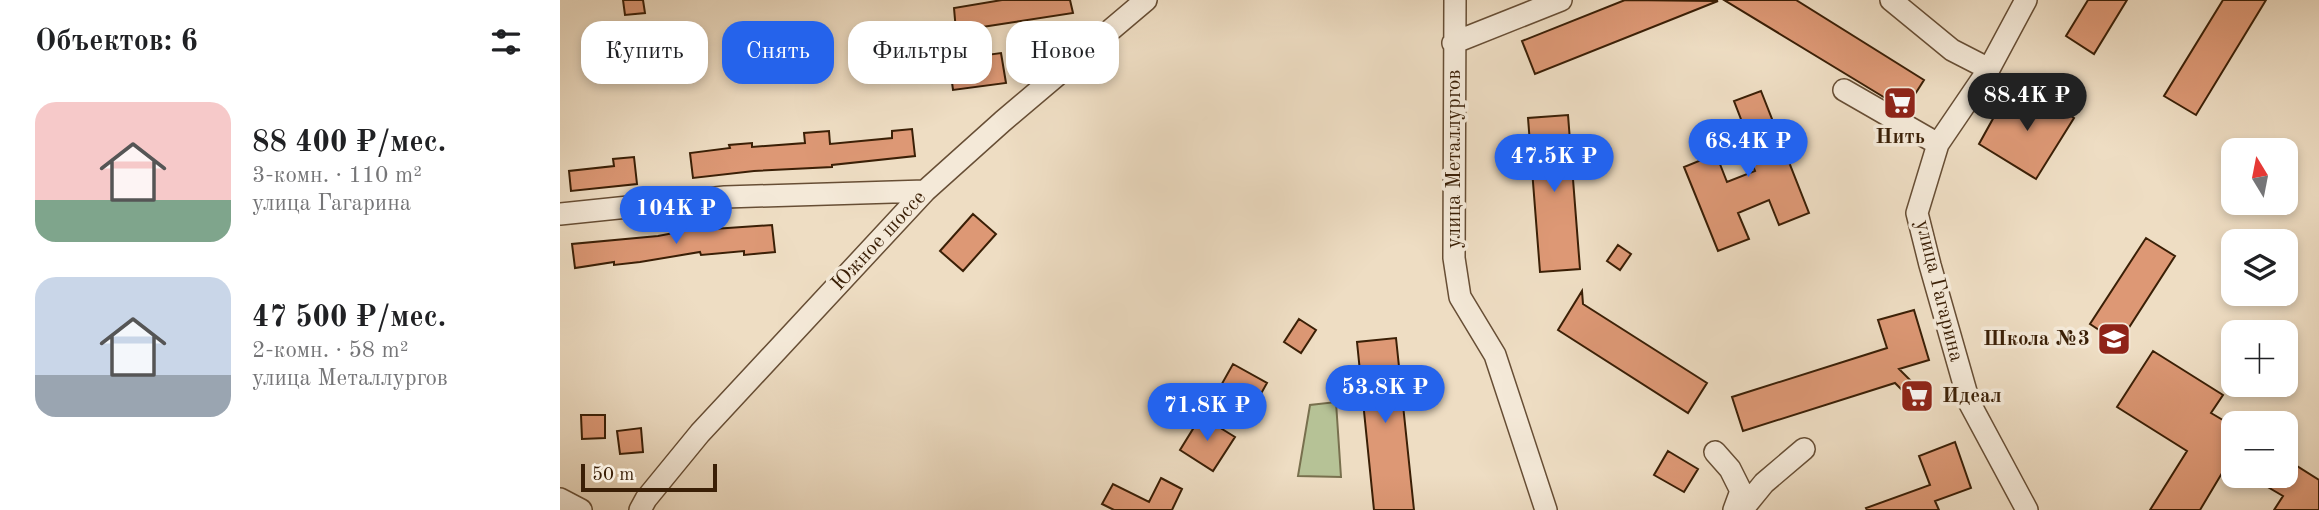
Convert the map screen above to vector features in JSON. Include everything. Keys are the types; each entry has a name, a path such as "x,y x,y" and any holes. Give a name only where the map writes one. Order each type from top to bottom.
{"street":[{"name":"Южное шоссе","path":"640,510 700,433 925,191 1146,0"},
{"name":"улица Металлургов","path":"1454,0 1454,258 1460,297 1495,355 1546,510"},
{"path":"1453,43 1561,0"},
{"path":"1891,0 1952,50 1989,69"},
{"name":"улица Гагарина","path":"2026,0 1989,69 1938,144 1917,213 1969,402 2026,510"},
{"path":"1844,90 1938,144"},
{"path":"560,214 725,197 925,191"},
{"path":"1742,510 1764,483 1804,449"},
{"path":"1715,452 1730,469 1741,491 1734,510"},
{"path":"560,499 581,510"}],"green space":[{"path":"1336,402 1341,477 1298,476 1310,405"}],"building":[{"path":"623,0 643,0 645,13 625,15"},
{"path":"1002,0 1070,0 1073,13 1006,21 1006,23 992,25 992,21 955,21 954,8"},
{"path":"1625,0 1718,1 1535,74 1522,41"},
{"path":"1724,0 1796,0 1924,80 1905,110"},
{"path":"2088,0 2127,0 2094,54 2066,36"},
{"path":"2223,0 2266,0 2196,115 2164,96"},
{"path":"1001,53 1006,83 953,90 952,84 992,84 992,54"},
{"path":"1761,91 1809,213 1779,225 1769,200 1738,213 1749,239 1718,251 1684,167 1716,154 1727,182 1755,171 1744,143 1749,140 1734,101"},
{"path":"2033,91 2074,118 2036,179 1979,144 2005,97 2022,108"},
{"path":"1568,115 1580,269 1540,272 1528,118"},
{"path":"912,129 915,156 832,167 754,171 693,178 690,153 752,143 752,147 805,143 804,133 829,131 830,144 892,138 892,131"},
{"path":"634,157 637,184 571,191 569,171 614,166 613,159"},
{"path":"973,214 996,234 963,271 940,251"},
{"path":"772,225 775,252 744,255 744,251 701,255 700,252 640,262 614,265 614,262 575,268 572,244 684,231"},
{"path":"2146,238 2175,256 2119,343 2090,324"},
{"path":"1618,245 1631,254 1620,270 1607,261"},
{"path":"1582,291 1583,304 1707,383 1688,413 1558,330"},
{"path":"1914,310 1929,360 1899,369 1927,397 1918,406 1895,383 1743,431 1732,397 1887,348 1878,320"},
{"path":"1299,319 1316,330 1301,353 1284,342"},
{"path":"1396,338 1414,510 1374,510 1357,342"},
{"path":"2153,351 2221,394 2211,413 2221,419 2221,475 2200,510 2150,510 2187,451 2117,407"},
{"path":"1233,364 1267,383 1253,408 1219,389"},
{"path":"581,415 605,415 605,438 582,439"},
{"path":"1201,416 1235,437 1213,471 1180,450"},
{"path":"641,428 643,452 620,454 617,431"},
{"path":"1955,442 1971,488 1935,501 1939,510 1867,510 1866,508 1930,485 1919,456"},
{"path":"1668,451 1698,469 1684,492 1654,475"},
{"path":"2298,467 2319,480 2319,510 2274,510 2283,496 2269,488 2298,488"},
{"path":"1161,478 1182,489 1172,510 1114,510 1102,504 1113,484 1149,502"}],"place":[{"name":"Нить","path":"1900,103"},
{"name":"Школа №3","path":"2114,339"},
{"name":"Идеал","path":"1917,396"}]}
